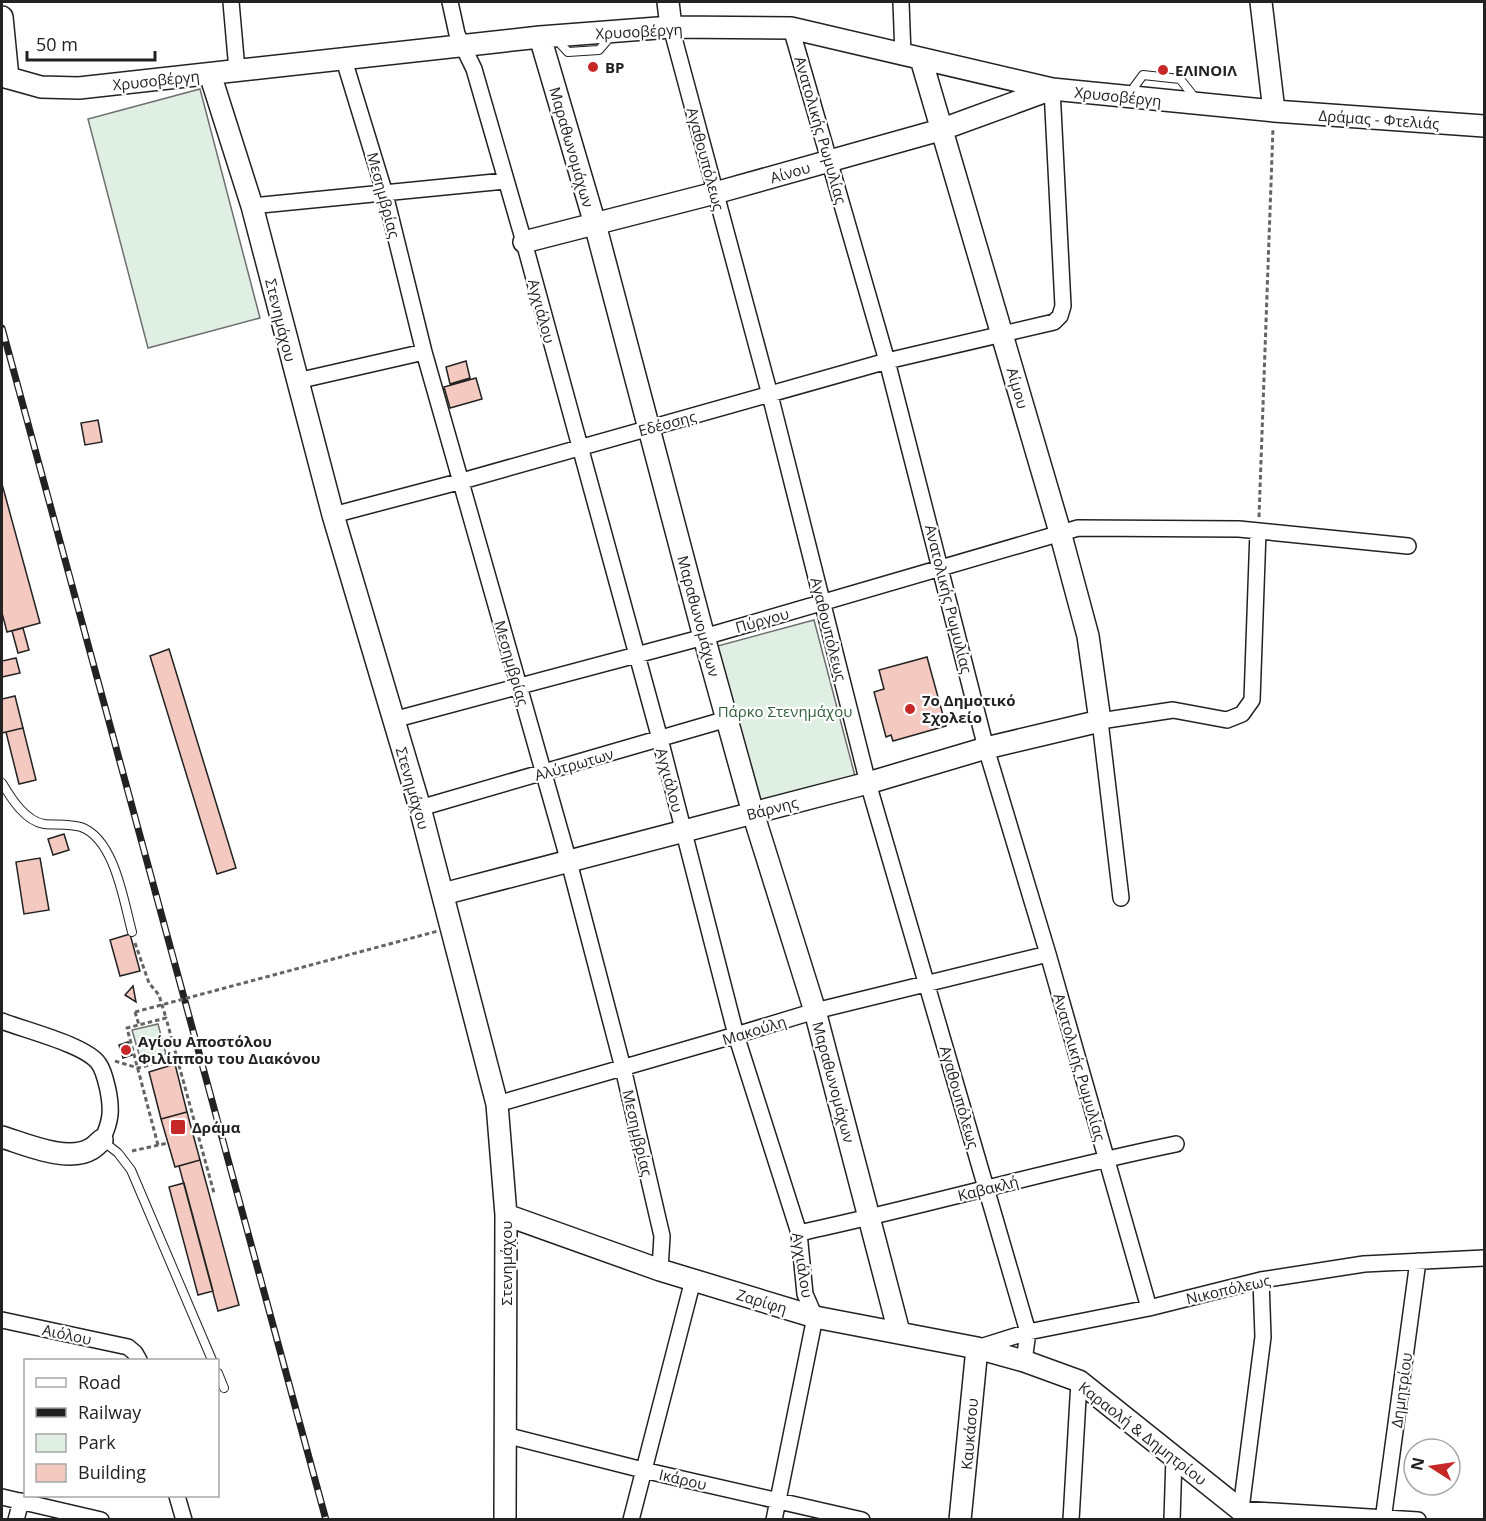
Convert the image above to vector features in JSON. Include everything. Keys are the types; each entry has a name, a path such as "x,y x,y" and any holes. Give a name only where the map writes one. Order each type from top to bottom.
{"street":[{"path":"231,2 237,70"},
{"name":"Αγχιάλου","path":"450,2 455,28 474,69 524,242 660,739 736,1035 799,1233 805,1294 815,1317 774,1520"},
{"path":"668,2 671,27"},
{"path":"901,2 912,57"},
{"path":"1261,2 1274,111"},
{"path":"2,17 5,77"},
{"name":"Χρυσοβέργη","path":"5,77 41,87 79,88 546,37 671,27 791,28 1052,89 1274,111"},
{"name":"Αγαθουπόλεως","path":"671,27 770,395 868,783 1028,1332"},
{"name":"Ανατολικής Ρωμυλίας","path":"791,28 887,361 987,748 1149,1308"},
{"name":"Μαραθωνομάχων","path":"546,37 704,637 753,813 815,1011 899,1332"},
{"name":"Αίμου","path":"912,57 940,130 1060,532 1088,636 1100,721"},
{"name":"Μεσημβρίας","path":"344,60 385,194 424,352 569,862 662,1236 660,1270"},
{"name":"Στενημάχου","path":"210,74 252,206 333,515 420,808 497,1104 506,1215 505,1520"},
{"name":"Αίνου","path":"524,242 715,193 940,130 1052,89"},
{"name":"Εδέσσης","path":"333,515 887,361 1058,320 1062,311 1052,89"},
{"name":"Δράμας - Φτελιάς","path":"1274,111 1485,126"},
{"path":"252,206 505,181"},
{"path":"297,381 424,352"},
{"name":"Πύργου","path":"393,720 704,637 1078,528 1239,529 1408,546"},
{"path":"1121,898 1100,721 1173,710 1227,720 1242,714 1252,700 1258,531"},
{"name":"Αλύτρωτων","path":"420,808 727,719"},
{"name":"Βάρνης","path":"443,894 868,783 987,748 1100,721"},
{"name":"Μακούλη","path":"497,1104 815,1011 1048,954"},
{"path":"2,1021 88,1052 100,1064 106,1079 111,1105 110,1123 102,1140 90,1150 72,1155 2,1137"},
{"name":"Καβακλή","path":"799,1233 987,1189 1106,1158 1176,1144"},
{"name":"Ζαρίφη","path":"506,1215 660,1270 815,1317 977,1348 1024,1361"},
{"name":"Νικοπόλεως","path":"977,1348 1028,1332 1149,1308 1261,1280 1364,1264 1485,1258"},
{"name":"Δημητρίου","path":"1383,1518 1418,1261"},
{"path":"631,1520 693,1280"},
{"path":"1261,1280 1263,1337 1247,1514 1418,1520"},
{"name":"Αιόλου","path":"2,1320 119,1344 136,1355"},
{"path":"1024,1361 1028,1332"},
{"name":"Καυκάσου","path":"960,1520 977,1348"},
{"name":"Καραολή & Δημητρίου","path":"1024,1361 1079,1381 1247,1514"},
{"path":"1071,1520 1079,1381"},
{"name":"Ικάρου","path":"505,1435 643,1470 862,1520"},
{"path":"1172,1520 1174,1457"},
{"path":"2,1497 100,1520"},
{"path":"177,1497 184,1520"},
{"path":"16,1520 21,1501"}],"lane":[{"path":"2,783 13,801 31,818 40,823 83,828 99,840 118,879 132,932"},
{"path":"102,1140 118,1154 130,1170 212,1359"},
{"path":"219,1376 224,1388"}],"path":[{"path":"1258,531 1274,111"},
{"path":"139,1025 135,1012 438,931"},
{"path":"132,932 149,983 159,996 166,1018 214,1192"},
{"path":"158,1146 127,1028 166,1018"},
{"path":"88,1052 138,1068 177,1058"},
{"path":"118,1154 168,1143"}],"green space":[{"path":"200,89 260,318 148,348 88,119"},
{"name":"Πάρκο Στενημάχου","path":"814,620 855,776 755,803 714,647"},
{"path":"158,1024 166,1054 141,1061 132,1030"}],"building":[{"path":"466,361 470,378 450,384 446,367"},
{"path":"476,378 482,399 450,408 444,387"},
{"path":"98,420 102,442 85,445 81,423"},
{"path":"2,484 40,623 7,632 2,613"},
{"path":"23,628 29,650 18,653 12,631"},
{"path":"169,649 236,868 217,874 150,656"},
{"name":"7ο Δημοτικό Σχολείο","path":"927,657 946,726 893,741 891,735 886,737 874,692 884,689 879,670"},
{"path":"16,658 20,673 2,677 2,661"},
{"path":"15,696 23,728 2,733 2,699"},
{"path":"23,728 36,780 19,784 6,732"},
{"path":"64,834 69,850 53,855 48,839"},
{"path":"40,858 49,910 24,914 16,862"},
{"path":"130,934 140,971 120,976 110,940"},
{"path":"133,986 136,1002 125,995"},
{"name":"Αγίου Αποστόλου Φιλίππου του Διακόνου","path":"128,1042 132,1055 123,1058 119,1045"},
{"path":"175,1064 187,1112 161,1119 149,1072"},
{"path":"187,1112 200,1160 175,1167 161,1119"},
{"path":"200,1160 239,1305 218,1311 179,1166"},
{"path":"184,1183 213,1291 198,1295 169,1187"}],"railway":[{"path":"2,328 326,1520"}],"place":[{"name":"BP","path":"593,67"},
{"name":"ΕΛΙΝΟΙΛ","path":"1163,70"},
{"name":"7ο Δημοτικό Σχολείο","path":"910,709"},
{"name":"Αγίου Αποστόλου Φιλίππου του Διακόνου","path":"126,1050"},
{"name":"Δράμα","path":"178,1127"}]}
